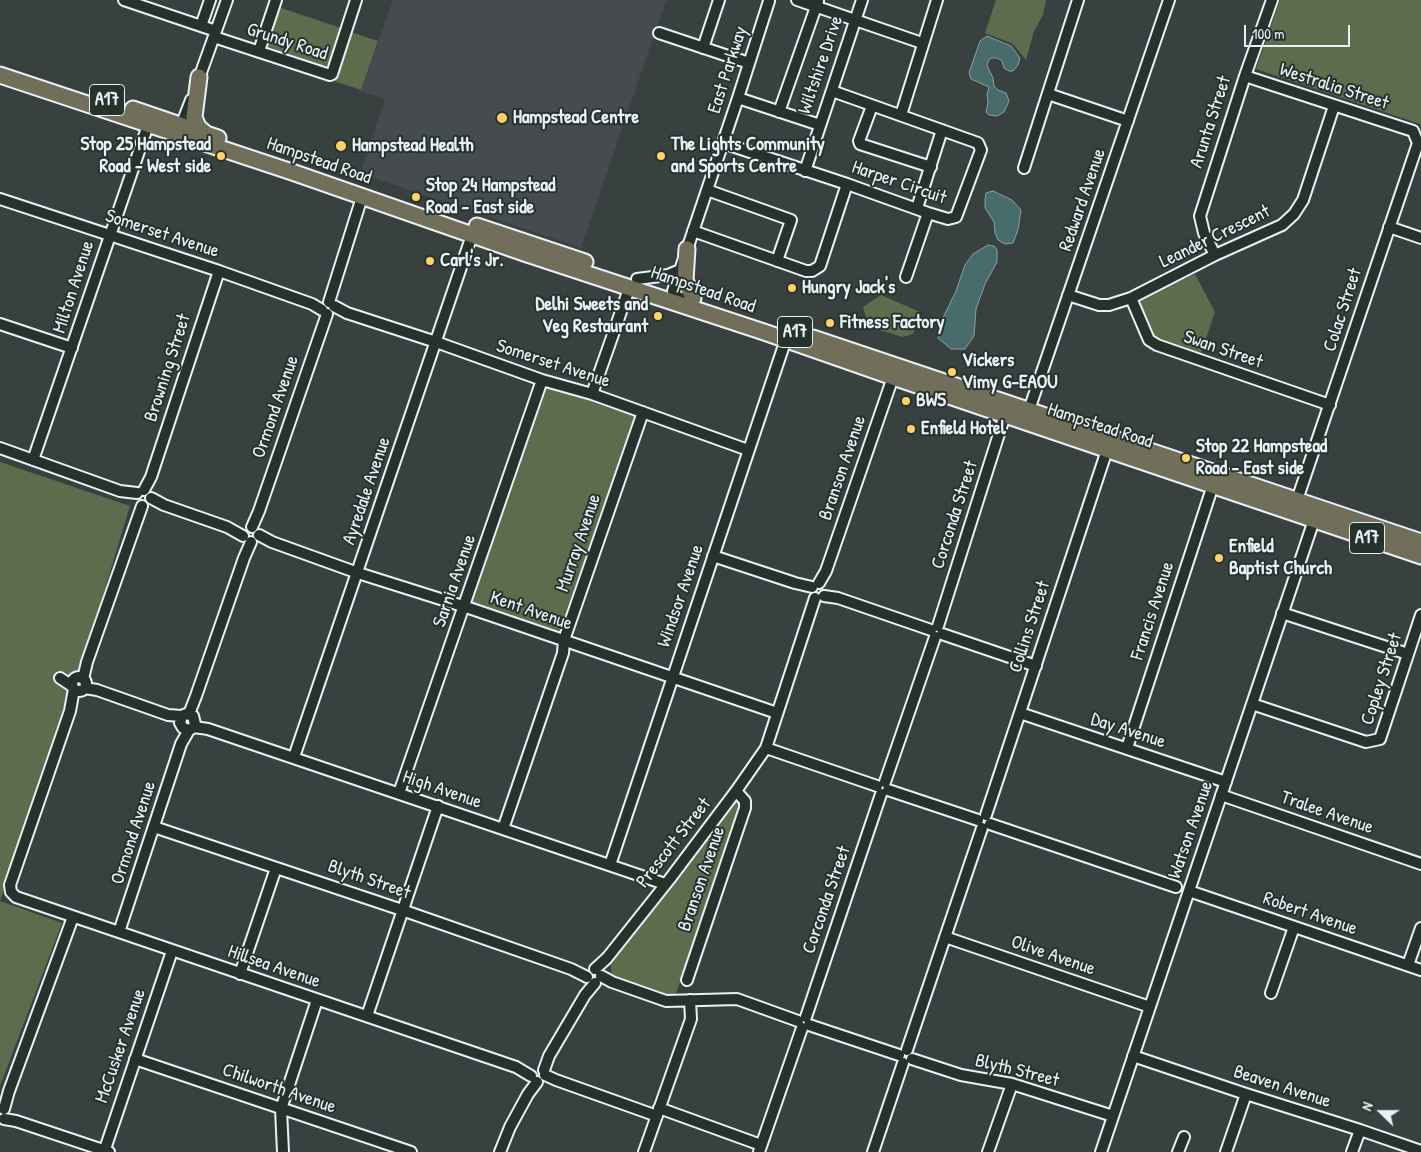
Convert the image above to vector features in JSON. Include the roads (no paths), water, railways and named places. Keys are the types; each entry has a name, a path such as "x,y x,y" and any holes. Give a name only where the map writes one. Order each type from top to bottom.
{"highway":[{"name":"Hampstead Road","path":"0,65 179,130 473,230 633,281 786,339 895,372"},
{"name":"Hampstead Road","path":"0,75 148,125 205,133 364,192"},
{"path":"199,77 194,117 196,124 205,133"},
{"path":"687,249 685,280 693,303"},
{"name":"Hampstead Road","path":"633,281 673,291 693,303 1294,506 1421,556"},
{"name":"Hampstead Road","path":"1316,514 1421,542"}],"street":[{"name":"Grundy Road","path":"124,0 201,26 215,34 259,51 330,75 332,74 356,0"},
{"path":"201,26 210,0"},
{"path":"179,130 226,0"},
{"path":"259,51 276,0"},
{"path":"703,48 719,0"},
{"name":"East Parkway","path":"673,291 771,0"},
{"path":"797,0 817,3 855,21 922,43"},
{"name":"Wiltshire Drive","path":"805,171 862,0"},
{"path":"901,115 937,0"},
{"path":"1024,168 1078,0"},
{"name":"Redward Avenue","path":"1027,416 1169,0"},
{"name":"Arunta Street","path":"1215,255 1204,233 1200,216 1245,76 1272,0"},
{"path":"779,112 817,3"},
{"path":"659,33 749,64"},
{"name":"Westralia Street","path":"1245,76 1413,131"},
{"path":"1049,90 1054,96 1128,121"},
{"name":"Harper Circuit","path":"723,142 928,213 948,219 956,217 981,150 978,143 832,91"},
{"path":"738,98 820,125"},
{"path":"872,106 859,141 860,144 930,167"},
{"name":"Leander Crescent","path":"1068,295 1099,305 1110,305 1130,298 1215,255 1282,225 1294,214 1303,200 1334,106"},
{"name":"Milton Avenue","path":"33,460 148,125"},
{"path":"917,208 942,130"},
{"name":"Colac Street","path":"1294,506 1418,143 1413,131"},
{"path":"693,231 806,271 812,271 820,266 847,184"},
{"path":"707,190 792,220 777,261"},
{"name":"Ormond Avenue","path":"119,932 196,696 328,308 364,192"},
{"name":"Somerset Avenue","path":"0,199 219,271 312,304 347,313 436,342 542,380 592,394 748,450"},
{"path":"906,277 928,213"},
{"path":"1389,227 1421,238"},
{"name":"Ayredale Avenue","path":"294,757 473,230"},
{"path":"592,394 633,281 668,275 680,270"},
{"name":"Browning Street","path":"21,899 11,892 10,885 151,476 219,271"},
{"name":"Swan Street","path":"1130,298 1149,340 1157,345 1330,405"},
{"path":"0,324 72,348"},
{"name":"Windsor Avenue","path":"610,865 786,339"},
{"name":"Branson Avenue","path":"766,748 810,615 895,372"},
{"name":"Sarnia Avenue","path":"399,793 542,380"},
{"name":"Corconda Street","path":"760,1148 937,632 1007,410"},
{"name":"Murray Avenue","path":"503,829 563,653 564,640 643,412"},
{"name":"Collins Street","path":"874,1152 1109,444"},
{"name":"Kent Avenue","path":"0,448 358,573 464,606 777,713"},
{"name":"Francis Avenue","path":"1127,748 1216,479"},
{"name":"Watson Avenue","path":"1101,1152 1316,514"},
{"path":"713,556 1036,666"},
{"path":"1282,613 1408,654"},
{"name":"Copley Street","path":"1252,704 1366,742 1380,739 1421,615"},
{"name":"High Avenue","path":"79,684 665,884"},
{"name":"Day Avenue","path":"1020,713 1226,782"},
{"path":"766,748 1176,887"},
{"name":"Prescott Street","path":"500,1152 510,1126 595,976 736,791 766,748"},
{"name":"Branson Avenue","path":"687,980 745,808 745,801 736,791"},
{"name":"Tralee Avenue","path":"1221,795 1421,864"},
{"path":"367,1016 438,806"},
{"name":"Blyth Street","path":"154,827 666,1001 738,999 961,1075 1012,1084 1113,1116"},
{"path":"240,974 276,868"},
{"name":"Robert Avenue","path":"1189,891 1421,970"},
{"name":"Hillsea Avenue","path":"21,899 538,1075 658,1112 760,1148"},
{"path":"72,917 2,1113 16,1121 106,1152"},
{"path":"1271,993 1294,926"},
{"path":"1408,965 1421,928"},
{"name":"Olive Avenue","path":"945,937 1150,1007"},
{"name":"McCusker Avenue","path":"106,1152 172,951"},
{"path":"283,1152 281,1109 317,1000"},
{"path":"644,1152 691,1019 690,1000"},
{"name":"Beaven Avenue","path":"1133,1056 1421,1151"},
{"name":"Chilworth Avenue","path":"136,1059 410,1152"},
{"path":"988,1152 1012,1084"},
{"path":"1226,1152 1246,1094"},
{"path":"1352,1152 1360,1130"},
{"path":"1178,1152 1184,1136"}],"water":[{"path":"987,36 1011,46 1020,58 1018,65 1013,71 1004,68 1002,61 997,58 991,58 987,65 993,78 994,86 1006,93 1009,101 1004,112 997,116 989,115 986,112 989,87 971,79 969,73 980,41"},
{"path":"993,191 1012,200 1021,210 1018,230 1013,243 1005,244 998,240 994,222 985,208 986,193"},
{"path":"988,245 994,246 997,250 997,262 985,284 976,309 974,336 965,349 951,349 938,338 941,322 956,291 965,265 973,254"}],"place":[{"name":"Hampstead Centre","path":"502,118"},
{"name":"Hampstead Health","path":"341,146"},
{"name":"Stop 25 Hampstead Road - West side","path":"221,156"},
{"name":"The Lights Community and Sports Centre","path":"661,156"},
{"name":"Stop 24 Hampstead Road - East side","path":"416,197"},
{"name":"Carl's Jr.","path":"430,261"},
{"name":"Hungry Jack's","path":"792,288"},
{"name":"Delhi Sweets and Veg Restaurant","path":"658,316"},
{"name":"Fitness Factory","path":"830,323"},
{"name":"Vickers Vimy G-EAOU","path":"952,372"},
{"name":"BWS","path":"906,401"},
{"name":"Enfield Hotel","path":"911,429"},
{"name":"Stop 22 Hampstead Road - East side","path":"1186,458"},
{"name":"Enfield Baptist Church","path":"1219,558"}]}
